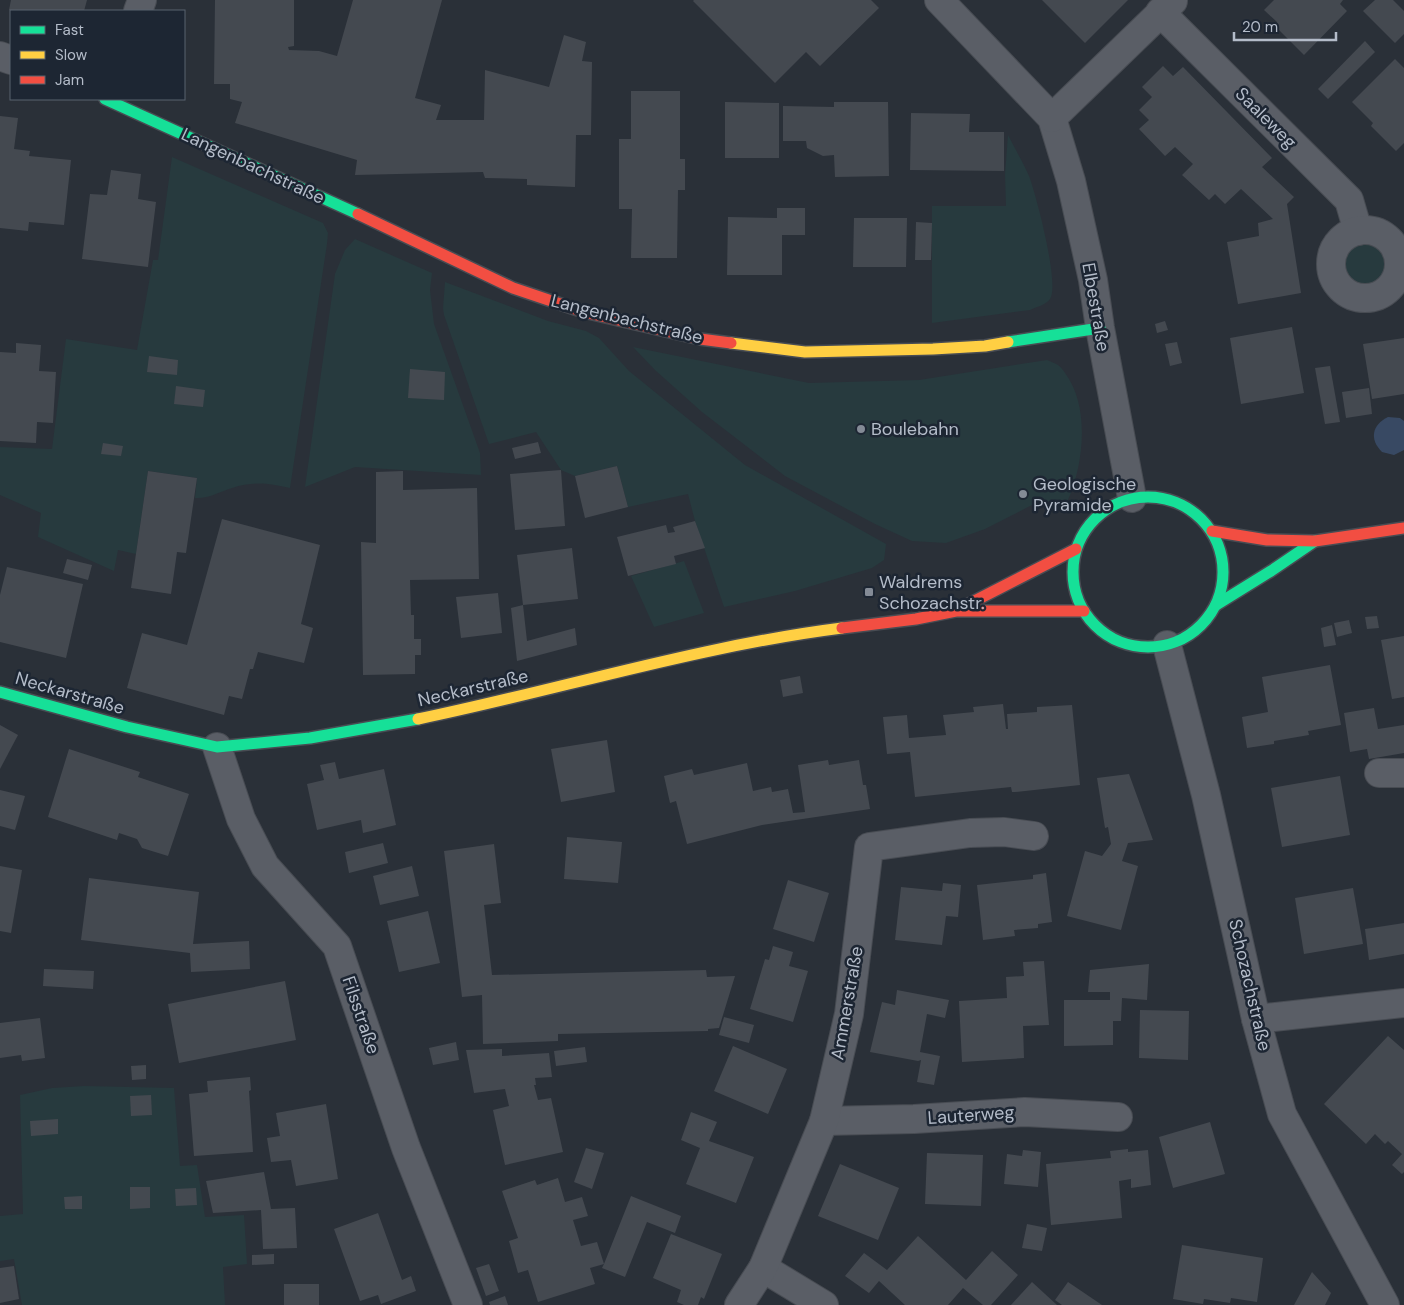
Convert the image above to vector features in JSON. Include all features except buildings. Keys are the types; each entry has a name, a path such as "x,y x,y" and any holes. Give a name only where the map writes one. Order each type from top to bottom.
{"street":[{"name":"Elbestraße","path":"939,0 1052,118 1071,181 1093,280 1100,328 1132,498"},
{"path":"1052,118 1168,6"},
{"name":"Saaleweg","path":"1168,6 1349,200 1358,231"},
{"name":"Langenbachstraße","path":"108,100 347,209 513,288 584,312 671,333 700,339 805,352 984,346 1100,328"},
{"path":"1368,230 1378,232 1393,245 1402,265 1392,286 1381,294 1363,299 1343,291 1331,273 1330,262 1333,250 1339,241 1348,234 1368,230"},
{"path":"1153,497 1179,503 1198,515 1212,531 1222,555 1224,577 1221,592 1216,606 1201,625 1188,636 1167,645 1137,646 1124,643 1111,637 1096,626 1084,611 1077,597 1074,582 1073,566 1076,549 1092,521 1115,504 1132,498 1153,497"},
{"path":"1212,531 1267,540 1315,541 1404,528"},
{"path":"1216,606 1315,541"},
{"name":"Neckarstraße","path":"956,611 1076,549"},
{"name":"Neckarstraße","path":"0,692 126,727 217,747 310,738 388,725 471,708 713,651 805,634 916,619 956,611 1084,611"},
{"name":"Schozachstraße","path":"1167,645 1206,795 1256,1019 1282,1114 1385,1305"},
{"name":"Filsstraße","path":"217,747 241,819 266,866 337,946 406,1148 468,1305"},
{"name":"Ammerstraße","path":"739,1305 763,1268 824,1121 849,1014 869,846 970,833 1004,832 1034,836"},
{"path":"1256,1019 1404,1002"},
{"name":"Lauterweg","path":"824,1121 914,1119 1025,1112 1118,1117"},
{"path":"763,1268 824,1305"}],"green space":[{"path":"1008,135 1029,176 1037,201 1050,259 1052,290 1050,299 1030,310 932,323 932,206 1006,206 1005,174"},
{"path":"172,157 323,223 328,233 327,244 290,488 268,484 254,484 195,498 197,478 148,471 136,554 118,550 114,571 38,537 41,513 0,495 0,447 52,449 66,339 137,350 153,260 158,260"},
{"path":"355,239 432,273 430,290 434,324 480,453 481,475 355,467 305,487 335,274 345,250"},
{"path":"1360,242 1368,242 1380,248 1386,264 1380,280 1368,286 1360,286 1348,280 1342,268 1342,260 1348,248"},
{"path":"445,282 548,321 586,331 599,338 629,371 745,465 886,544 884,560 872,568 795,591 724,607 695,521 688,494 628,507 617,466 575,476 561,470 536,432 489,444 444,315"},
{"path":"633,347 809,383 919,380 1047,360 1058,365 1063,370 1073,386 1078,402 1082,435 1078,470 1068,500 1054,500 1032,505 985,529 946,543 912,541 875,524 785,476 702,412 655,370"},
{"path":"684,561 704,613 654,627 631,576"},
{"path":"84,1086 174,1088 180,1166 197,1165 205,1217 244,1215 247,1264 223,1267 225,1305 22,1305 14,1259 0,1261 0,1216 23,1214 20,1095 52,1088"}],"water":[{"path":"1388,417 1400,418 1404,421 1404,450 1394,455 1382,452 1374,437 1378,424"}],"traffic: fast":[{"path":"107,100 358,214"},
{"path":"1008,342 1100,328"},
{"path":"1148,497 1177,503 1201,519 1217,543 1223,572 1217,601 1201,625 1177,641 1148,647 1119,641 1095,625 1079,601 1073,572 1079,543 1095,519 1119,503 1148,497"},
{"path":"1216,605 1315,541"},
{"path":"0,692 127,727 217,747 310,738 418,719"}],"traffic: slow":[{"path":"731,343 805,352 933,349 985,346 1008,342"},
{"path":"418,719 682,657 788,636 842,628"}],"traffic: jam":[{"path":"358,214 513,288 584,312 700,339 731,343"},
{"path":"1212,531 1267,540 1315,541 1404,528"},
{"path":"959,609 1076,549"},
{"path":"842,628 916,619 956,611 1084,611"}],"place":[{"name":"Boulebahn","path":"861,429"},
{"name":"Geologische Pyramide","path":"1023,494"},
{"name":"Waldrems Schozachstr.","path":"869,592"}]}
